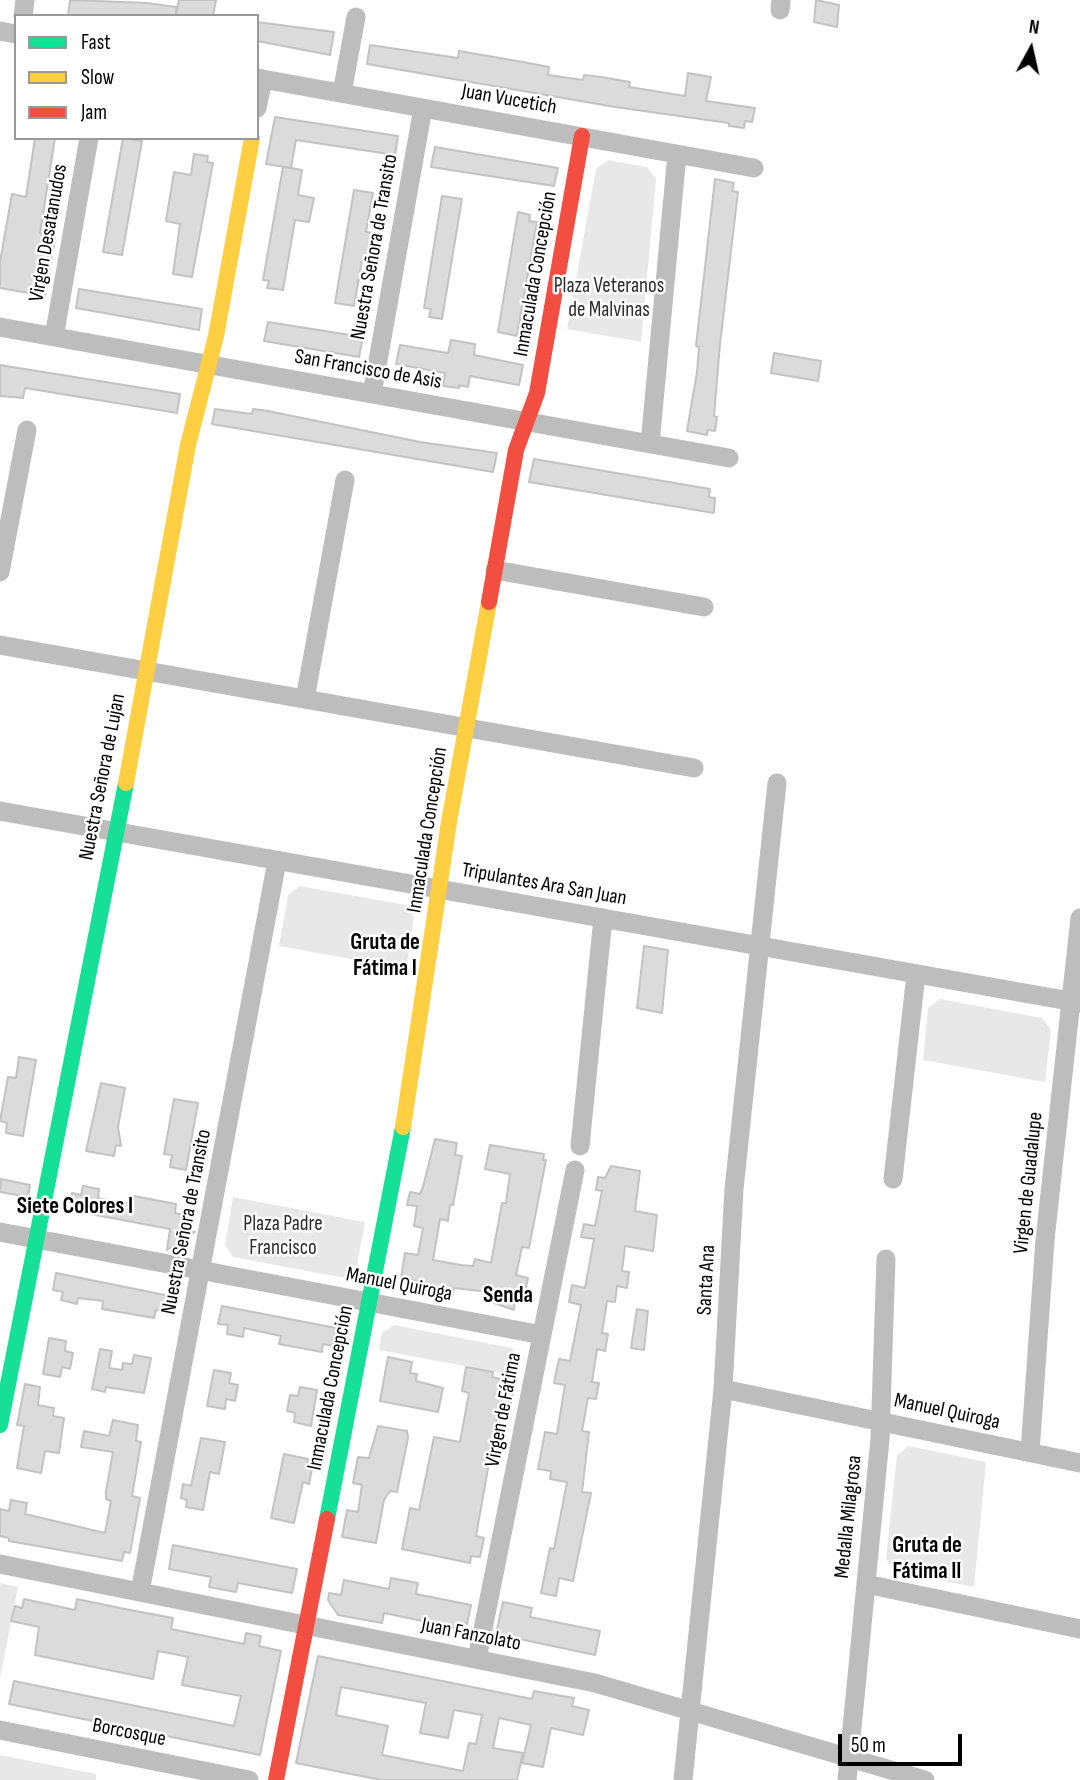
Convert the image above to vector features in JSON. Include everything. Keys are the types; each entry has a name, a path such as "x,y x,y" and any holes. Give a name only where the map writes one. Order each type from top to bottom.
{"street":[{"path":"342,93 356,17"},
{"name":"Juan Vucetich","path":"260,78 754,168"},
{"name":"Nuestra Señora de Transito","path":"372,394 423,108"},
{"name":"Inmaculada Concepción","path":"276,1780 403,1125 439,889 516,450 537,393 582,136"},
{"name":"Virgen Desatanudos","path":"54,337 89,140"},
{"name":"Nuestra Señora de Lujan","path":"0,1424 147,671 188,445 216,336 252,140"},
{"path":"650,444 677,154"},
{"name":"San Francisco de Asis","path":"0,327 729,458"},
{"path":"0,572 27,430"},
{"path":"305,699 345,480"},
{"path":"495,570 704,607"},
{"path":"0,645 694,768"},
{"name":"Santa Ana","path":"683,1780 723,1389 734,1189 777,783"},
{"name":"Tripulantes Ara San Juan","path":"0,811 1075,1002"},
{"name":"Nuestra Señora de Transito","path":"140,1592 277,861"},
{"path":"580,1146 603,918"},
{"name":"Virgen de Guadalupe","path":"1030,1452 1045,1240 1075,1002 1080,918"},
{"path":"893,1180 916,974"},
{"name":"Virgen de Fátima","path":"477,1659 575,1170"},
{"name":"Manuel Quiroga","path":"0,1231 542,1335"},
{"name":"Medalla Milagrosa","path":"847,1780 879,1421 886,1259"},
{"name":"Manuel Quiroga","path":"723,1389 1080,1462"},
{"name":"Juan Fanzolato","path":"0,1564 594,1683 925,1780"},
{"path":"866,1584 1080,1629"},
{"name":"Borcosque","path":"0,1730 249,1780"}],"green space":[{"name":"Plaza Veteranos de Malvinas","path":"608,160 647,167 656,179 641,342 567,329 596,169"},
{"path":"300,886 406,905 414,917 406,969 279,946 288,895"},
{"path":"940,999 1042,1018 1051,1030 1045,1082 923,1060 928,1008"},
{"name":"Plaza Padre Francisco","path":"233,1197 365,1222 356,1270 344,1278 233,1257 225,1245"},
{"path":"394,1325 512,1348 520,1360 517,1376 379,1350 382,1333"},
{"path":"909,1446 986,1462 974,1587 895,1571 886,1559 897,1455"},
{"path":"0,1583 18,1587 0,1678"},
{"path":"0,1755 96,1774 96,1780 0,1780"}],"building":[{"path":"70,0 176,7 176,14 68,14"},
{"path":"179,0 216,0 213,14 176,14"},
{"path":"816,0 839,5 837,27 814,22"},
{"path":"259,22 334,32 330,55 259,41"},
{"path":"370,45 458,58 459,51 549,67 548,75 583,80 584,75 601,77 630,82 629,87 685,96 688,73 711,77 706,101 755,108 752,122 745,121 744,128 729,126 729,123 615,107 367,64"},
{"path":"275,117 398,136 395,155 296,140 291,168 266,164"},
{"path":"35,140 55,140 40,233 55,237 45,296 0,288 0,262 12,194 26,197"},
{"path":"123,140 142,141 122,255 103,252"},
{"path":"435,147 558,168 554,186 431,167"},
{"path":"194,154 208,156 207,162 213,163 192,277 173,274 180,224 166,221 174,172 191,175"},
{"path":"283,167 302,170 298,195 314,198 309,222 295,220 283,290 267,288 269,281 263,280"},
{"path":"715,179 734,183 732,191 738,192 720,344 714,416 717,417 715,431 708,430 707,435 687,431 697,372 699,347 696,346"},
{"path":"354,190 373,193 366,232 381,234 377,258 362,261 354,306 335,303"},
{"path":"442,196 462,199 442,319 429,317 431,309 424,308"},
{"path":"518,212 530,215 529,221 537,222 517,336 498,332"},
{"path":"79,289 202,309 199,330 76,308"},
{"path":"268,322 363,337 359,357 264,341"},
{"path":"451,340 475,344 474,355 523,365 519,385 470,376 468,387 443,386 445,373 396,364 400,345 448,353"},
{"path":"774,353 821,361 818,381 771,373"},
{"path":"0,365 180,394 177,413 25,388 23,398 0,396"},
{"path":"215,409 252,414 253,409 268,411 420,442 497,453 493,472 212,424"},
{"path":"534,459 710,489 709,497 715,498 714,513 529,482"},
{"path":"644,946 668,950 662,1013 637,1008"},
{"path":"19,1057 36,1060 23,1136 6,1133 7,1123 0,1121 8,1077 16,1078"},
{"path":"101,1083 125,1088 118,1127 121,1146 116,1145 114,1156 86,1151"},
{"path":"174,1099 198,1103 186,1170 170,1167 172,1155 164,1154"},
{"path":"435,1139 457,1143 455,1155 462,1156 453,1205 450,1205 448,1221 440,1219 433,1260 461,1265 473,1266 475,1259 491,1263 502,1203 506,1203 510,1174 485,1169 490,1145 544,1154 543,1160 546,1160 529,1248 522,1247 516,1275 528,1278 523,1302 515,1300 514,1310 494,1303 496,1297 488,1295 489,1292 454,1288 452,1297 419,1291 421,1282 401,1278 405,1253 418,1255 423,1228 414,1226 417,1206 407,1205 410,1192 420,1194"},
{"path":"611,1166 640,1171 635,1211 657,1215 653,1251 625,1246 622,1271 629,1272 627,1288 617,1286 615,1302 607,1301 602,1333 608,1334 605,1351 597,1349 592,1382 599,1383 596,1399 588,1398 582,1431 589,1432 582,1492 591,1493 573,1581 559,1578 556,1596 541,1593 550,1548 554,1549 567,1482 550,1479 551,1471 538,1469 545,1432 557,1434 565,1385 554,1383 559,1359 570,1361 581,1305 569,1302 572,1285 585,1288 594,1239 581,1237 584,1224 595,1226 602,1191 596,1190 598,1177 605,1178"},
{"path":"1,1179 30,1185 28,1197 0,1192"},
{"path":"83,1186 99,1189 98,1198 133,1204 134,1196 176,1204 175,1213 184,1215 181,1230 195,1232 167,1250 170,1229 69,1210 72,1193 81,1195"},
{"path":"56,1273 170,1296 167,1312 156,1310 154,1318 102,1309 103,1301 78,1298 77,1304 61,1300 63,1292 53,1290"},
{"path":"222,1306 336,1328 333,1346 323,1344 322,1352 279,1344 281,1336 244,1328 243,1337 227,1334 228,1325 218,1324"},
{"path":"637,1309 648,1311 644,1350 631,1348"},
{"path":"49,1338 66,1341 65,1351 73,1353 70,1369 62,1367 60,1377 43,1374"},
{"path":"100,1349 112,1351 109,1368 122,1370 123,1363 132,1364 134,1355 151,1358 144,1393 106,1387 105,1392 92,1389"},
{"path":"388,1357 412,1362 410,1373 417,1374 416,1381 443,1388 438,1412 380,1401"},
{"path":"466,1367 493,1372 492,1377 505,1380 503,1386 514,1388 509,1413 498,1412 476,1536 484,1538 480,1557 471,1556 470,1563 402,1549 410,1508 419,1510 434,1437 460,1442 469,1393 462,1391"},
{"path":"214,1370 231,1373 229,1383 238,1385 235,1401 226,1399 225,1409 207,1406"},
{"path":"25,1384 40,1387 38,1405 54,1408 53,1416 64,1418 59,1453 45,1451 41,1473 17,1468 24,1426 17,1425"},
{"path":"300,1387 317,1390 311,1426 294,1422 295,1413 287,1411 290,1395 298,1396"},
{"path":"113,1420 138,1425 136,1441 141,1442 132,1496 140,1498 130,1553 124,1552 122,1561 9,1541 9,1538 0,1536 0,1509 9,1511 11,1500 27,1503 25,1514 105,1533 111,1501 106,1499 106,1491 113,1452 81,1447 84,1431 109,1436"},
{"path":"378,1426 407,1431 408,1438 397,1492 390,1491 384,1500 376,1543 342,1537 347,1510 358,1512 362,1485 353,1483 358,1457 369,1458"},
{"path":"201,1438 225,1442 219,1474 210,1472 203,1510 186,1507 187,1500 181,1498 183,1484 191,1486"},
{"path":"284,1454 308,1459 306,1467 312,1469 309,1484 303,1482 294,1523 271,1518"},
{"path":"173,1545 297,1569 292,1593 238,1583 236,1592 209,1587 211,1577 169,1569"},
{"path":"391,1578 418,1583 416,1594 471,1605 467,1624 457,1622 456,1628 384,1613 382,1623 338,1615 328,1600 329,1593 341,1595 344,1580 389,1589"},
{"path":"24,1599 75,1610 77,1599 173,1618 171,1629 244,1644 246,1633 261,1636 259,1646 281,1651 260,1755 9,1704 14,1681 234,1726 241,1696 182,1685 188,1657 174,1654 158,1651 153,1679 35,1655 39,1627 11,1621 15,1606 22,1608"},
{"path":"503,1602 532,1608 530,1617 600,1631 595,1655 496,1634"},
{"path":"318,1656 532,1699 534,1691 574,1698 572,1706 589,1710 583,1735 551,1728 543,1767 522,1763 531,1725 499,1718 493,1748 523,1753 517,1780 381,1780 296,1763","holes":["341,1687 426,1703 420,1733 448,1738 454,1710 482,1715 476,1744 469,1743 463,1771 382,1755 388,1726 336,1715"]}],"traffic: fast":[{"path":"0,1425 126,783"},
{"path":"327,1519 403,1127"}],"traffic: slow":[{"path":"126,783 188,445 216,336 252,140"},
{"path":"403,1127 449,822 489,602"}],"traffic: jam":[{"path":"489,602 516,450 537,393 582,136"},
{"path":"276,1780 327,1519"}],"district":[{"name":"Gruta de Fátima I","path":"385,956"},
{"name":"Siete Colores I","path":"75,1207"},
{"name":"Senda","path":"508,1296"},
{"name":"Gruta de Fátima II","path":"927,1559"}]}
